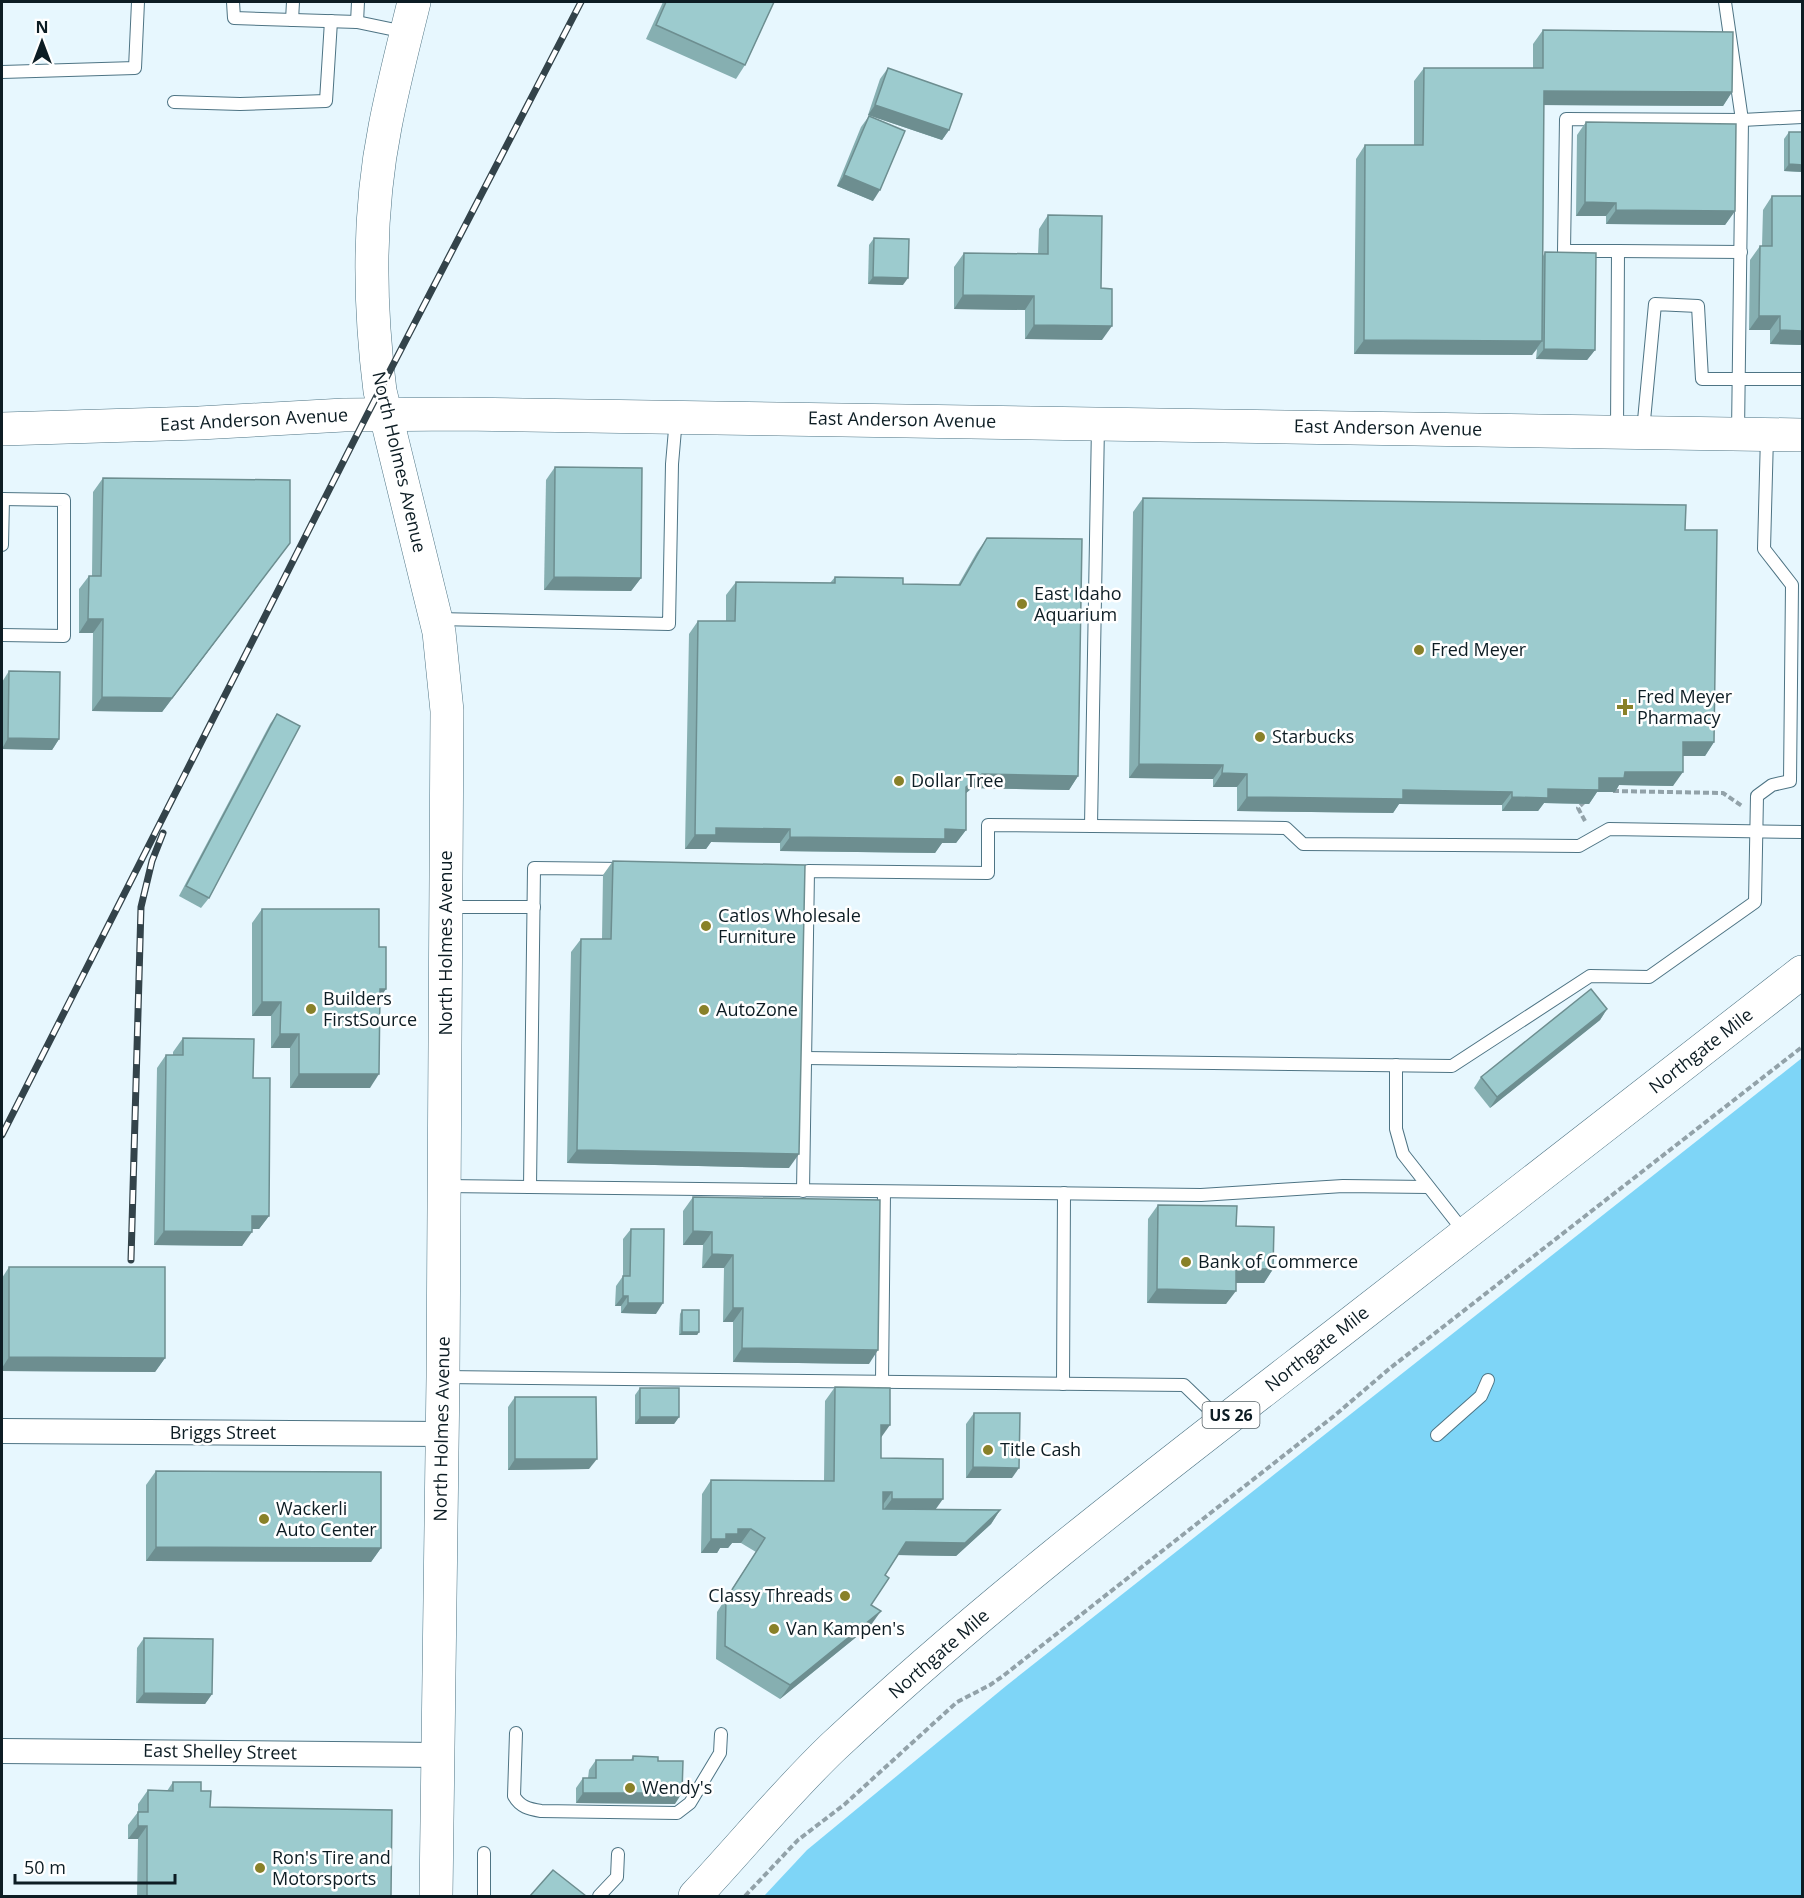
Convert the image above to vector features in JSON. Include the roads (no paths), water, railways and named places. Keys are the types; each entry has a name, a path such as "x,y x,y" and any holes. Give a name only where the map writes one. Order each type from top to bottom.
{"main road":[{"name":"North Holmes Avenue","path":"410,17 385,128 375,208 371,284 380,391 436,619 447,711 443,1377 436,1896"},
{"name":"East Anderson Avenue","path":"2,429 386,415 676,416 1803,435"},
{"name":"Northgate Mile","path":"695,1896 807,1773 913,1675 1066,1545 1803,972"}],"street":[{"name":"Briggs Street","path":"3,1431 442,1434"},
{"name":"East Shelley Street","path":"2,1751 439,1755"}],"lane":[{"path":"2,72 135,68 138,2"},
{"path":"234,2 234,18 357,22 410,17"},
{"path":"292,2 292,20"},
{"path":"357,22 358,2"},
{"path":"805,1058 1452,1065 1590,976 1649,977 1755,902 1757,796 1772,785 1790,781 1792,585 1764,549 1753,434 1738,379 1742,120 1725,2"},
{"path":"174,102 240,104 326,101 331,21"},
{"path":"1741,252 1564,251 1566,119 1742,120 1803,117"},
{"path":"1618,251 1630,432"},
{"path":"1630,432 1654,304 1698,306 1702,379 1803,379"},
{"path":"436,619 669,624 672,464 676,416"},
{"path":"1091,826 1098,423"},
{"path":"2,545 2,499 64,500 64,636 2,635"},
{"path":"803,1191 805,1058 802,871 988,873 988,825 1286,828 1303,844 1580,846 1609,828 1803,832"},
{"path":"530,1187 534,868 638,869"},
{"path":"446,907 534,907"},
{"path":"1396,1065 1396,1129 1403,1154 1465,1234"},
{"path":"444,1186 1202,1195 1343,1186 1428,1187"},
{"path":"882,1382 884,1192"},
{"path":"1063,1384 1064,1193"},
{"path":"443,1377 1184,1385 1220,1423"},
{"path":"1437,1435 1481,1396 1488,1380"},
{"path":"516,1733 514,1796 528,1809 677,1813 690,1803 720,1753 721,1734"},
{"path":"483,1896 484,1853"},
{"path":"599,1896 617,1876 618,1854"}],"railway":[{"path":"2,1135 367,415 581,2"},
{"path":"131,1260 141,907 152,861 163,833"}],"place":[{"name":"East Idaho Aquarium","path":"1022,604"},
{"name":"Fred Meyer","path":"1419,650"},
{"name":"Fred Meyer Pharmacy","path":"1625,707"},
{"name":"Starbucks","path":"1260,737"},
{"name":"Dollar Tree","path":"899,781"},
{"name":"Catlos Wholesale Furniture","path":"706,926"},
{"name":"Builders FirstSource","path":"311,1009"},
{"name":"AutoZone","path":"704,1010"},
{"name":"Bank of Commerce","path":"1186,1262"},
{"name":"Title Cash","path":"988,1450"},
{"name":"Wackerli Auto Center","path":"264,1519"},
{"name":"Classy Threads","path":"845,1596"},
{"name":"Van Kampen's","path":"774,1629"},
{"name":"Wendy's","path":"630,1788"},
{"name":"Ron's Tire and Motorsports","path":"260,1868"}]}
